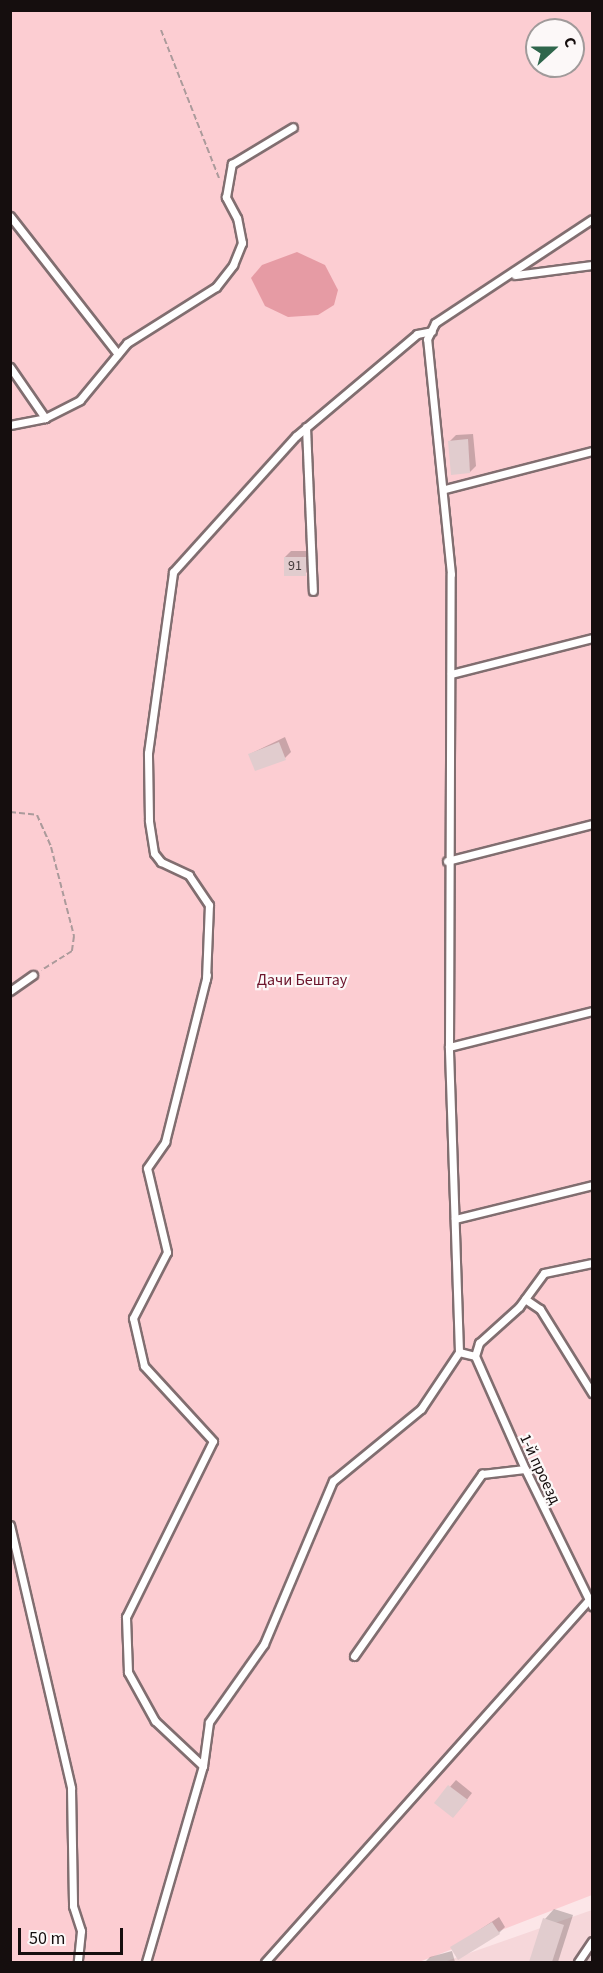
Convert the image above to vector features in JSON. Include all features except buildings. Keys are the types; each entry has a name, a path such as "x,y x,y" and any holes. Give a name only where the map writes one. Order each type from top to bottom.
{"lane":[{"path":"10,425 45,418 80,399 127,343 216,287 233,266 242,243 237,218 226,197 232,164 293,127"},
{"path":"10,216 118,354"},
{"path":"146,1962 203,1766 209,1722 264,1644 333,1481 421,1409 459,1352 449,1047 447,861 451,574 445,489 428,339 435,323 513,275 592,219"},
{"path":"513,275 592,265"},
{"path":"203,1766 155,1720 128,1672 126,1617 213,1441 144,1366 133,1318 167,1252 147,1168 165,1142 207,977 209,905 189,875 161,862 154,853 149,820 148,753 173,573 306,427 417,334 432,331"},
{"path":"10,367 45,418"},
{"path":"306,427 313,591"},
{"path":"445,489 592,451"},
{"path":"451,674 592,638"},
{"path":"447,861 592,825"},
{"path":"10,991 33,975"},
{"path":"449,1047 592,1011"},
{"path":"455,1219 592,1185"},
{"path":"459,1352 475,1356 479,1343 525,1299 544,1273 592,1263"},
{"path":"525,1299 540,1309 592,1393"},
{"name":"1-й проезд","path":"475,1356 525,1469 591,1602"},
{"path":"354,1656 482,1474 525,1469"},
{"path":"10,1525 71,1788 73,1906 81,1930 78,1962"},
{"path":"265,1962 591,1602"},
{"path":"578,1962 592,1941"}],"path":[{"path":"161,30 226,197"},
{"path":"10,812 37,815 51,847 74,936 72,951 33,975"}],"shaded area":[{"path":"297,252 325,265 338,290 334,305 318,315 288,317 265,306 251,278 262,265"},
{"path":"592,1910 592,1962 444,1962"}],"green space":[{"name":"Дачи Бештау","path":"11,11 592,11 592,1895 419,1962 11,1962"}]}
